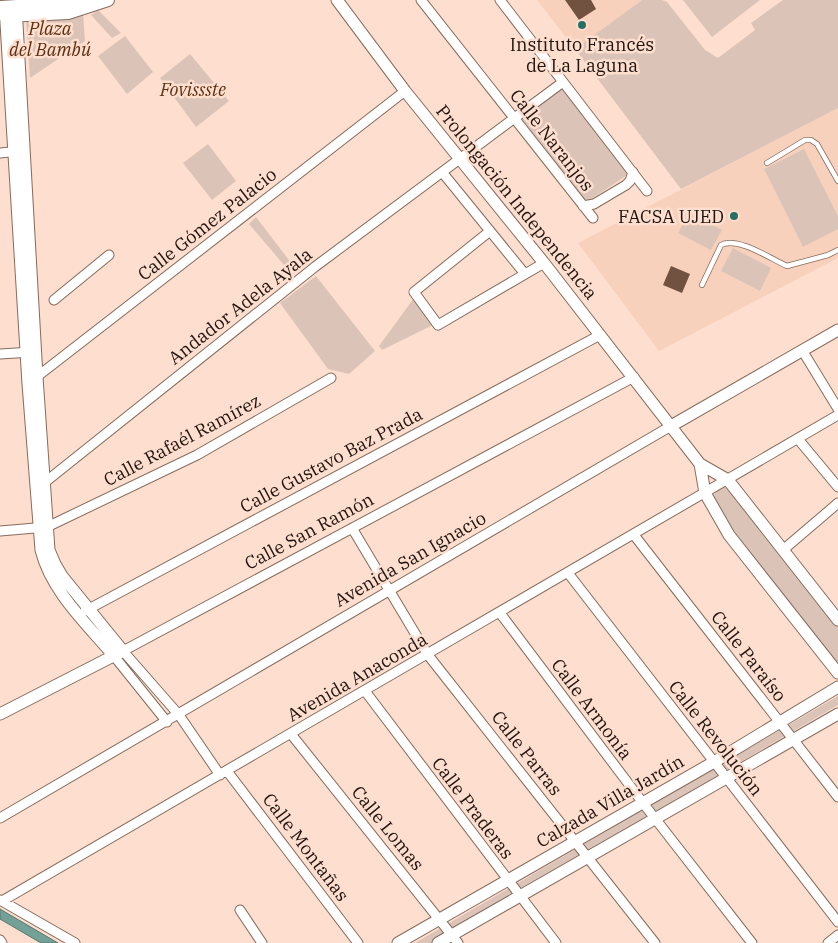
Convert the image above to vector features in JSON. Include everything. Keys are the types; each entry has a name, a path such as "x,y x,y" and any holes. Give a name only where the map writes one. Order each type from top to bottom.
{"main road":[{"path":"7,10 68,13 82,2 108,0"}],"street":[{"name":"Calle Naranjos","path":"421,0 593,218"},
{"path":"500,0 647,191"},
{"name":"Prolongación Independencia","path":"342,2 405,91 544,263 700,464"},
{"path":"7,10 19,151 42,528"},
{"name":"Andador Adela Ayala","path":"44,483 270,301 563,82"},
{"name":"Calle Gómez Palacio","path":"33,380 405,91"},
{"path":"0,153 19,151"},
{"path":"442,172 525,274"},
{"path":"583,206 594,204 626,185 630,181 633,172"},
{"path":"490,231 414,292 438,325 544,263"},
{"path":"54,300 109,254"},
{"name":"Avenida San Ignacio","path":"0,818 838,330"},
{"name":"Calle Gustavo Baz Prada","path":"83,612 600,334"},
{"path":"802,350 838,409"},
{"path":"0,354 31,352"},
{"name":"Calle San Ramón","path":"0,714 118,654 634,377"},
{"name":"Calle Rafaél Ramírez","path":"42,528 197,455 331,378"},
{"path":"33,380 44,483 40,550 48,572 118,654 167,722"},
{"name":"Avenida Anaconda","path":"1,901 292,734 838,415"},
{"path":"798,439 838,487"},
{"path":"700,464 728,480 838,620"},
{"path":"700,464 705,493 729,535 838,672"},
{"path":"783,550 838,503"},
{"path":"0,531 42,528"},
{"name":"Calle Parras","path":"352,528 428,654 655,943"},
{"name":"Calle Paraíso","path":"634,535 838,797"},
{"name":"Calle Revolución","path":"568,573 838,922"},
{"name":"Calle Armonía","path":"500,613 642,803 752,943"},
{"name":"Calle Montañas","path":"118,654 179,715 358,943"},
{"name":"Calzada Villa Jardín","path":"398,943 714,762 838,687"},
{"name":"Calle Praderas","path":"365,691 556,943"},
{"path":"438,943 455,939 520,896 838,714"},
{"name":"Calle Lomas","path":"292,734 455,939"},
{"path":"1,901 75,943"},
{"path":"240,910 262,943"},
{"path":"828,943 838,936"}],"lane":[{"path":"767,163 805,140 811,140 817,144 838,181"},
{"path":"702,285 721,246 726,242 737,243 787,266 828,255 838,250"}],"shaded area":[{"name":"Instituto Francés de La Laguna","path":"537,0 642,0 575,49"},
{"name":"FACSA UJED","path":"838,108 838,258 659,351 578,243"}],"green space":[{"path":"642,0 662,0 667,2 705,50 718,58 755,30 751,23 783,0 838,0 838,108 681,189 575,49"},
{"path":"683,0 760,0 712,37"},
{"path":"98,10 121,33 112,38 91,15"},
{"name":"Plaza del Bambú","path":"83,14 85,41 30,78 26,19"},
{"path":"125,36 153,72 127,94 98,56"},
{"name":"Fovissste","path":"190,54 229,101 196,127 160,78"},
{"path":"560,84 629,174 585,203 518,115"},
{"path":"208,144 236,181 212,200 183,163"},
{"path":"804,149 838,216 838,229 803,247 764,169"},
{"path":"689,213 722,230 711,250 678,233"},
{"path":"256,217 295,268 290,272 249,224"},
{"path":"733,248 771,268 760,291 721,271"},
{"path":"316,276 375,351 349,374 328,369 280,303"},
{"path":"414,298 435,324 382,350 379,346"},
{"path":"724,487 731,490 838,625 838,664 720,514 713,497 718,488"},
{"path":"838,696 838,705 431,943 415,943"}],"water":[{"path":"0,909 58,943 41,943 0,919"}],"building":[{"path":"565,0 591,0 596,9 579,20"},
{"path":"671,266 690,274 682,293 663,285"}],"place":[{"name":"Instituto Francés de La Laguna","path":"582,25"},
{"name":"FACSA UJED","path":"734,216"}]}
